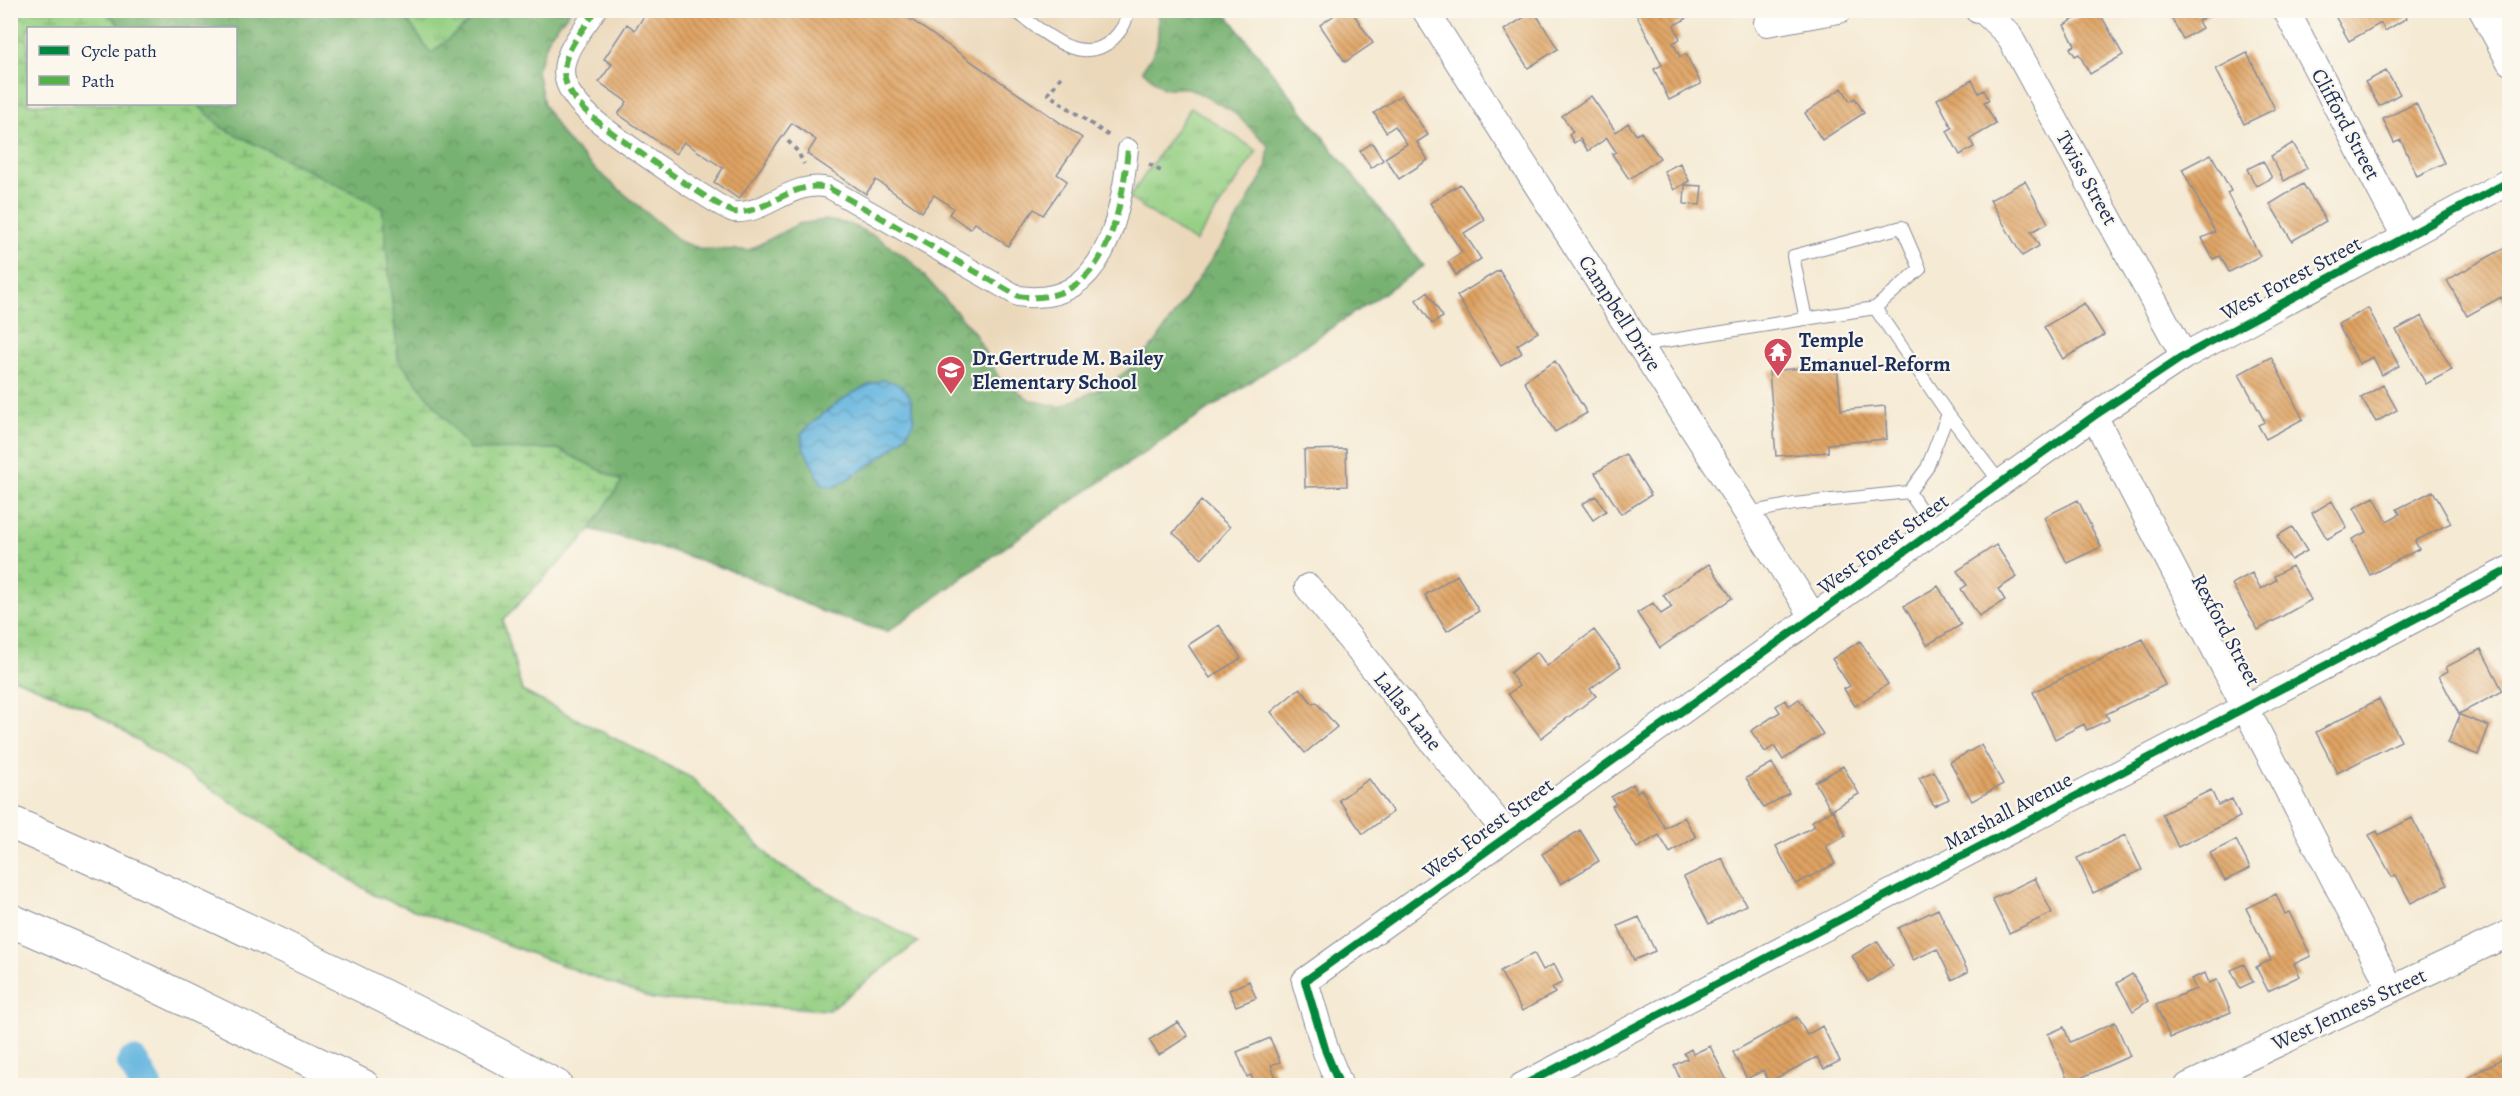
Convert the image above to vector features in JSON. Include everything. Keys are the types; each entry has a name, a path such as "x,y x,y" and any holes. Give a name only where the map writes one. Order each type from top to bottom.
{"highway":[{"path":"10,822 206,909 398,1003 556,1086"},
{"path":"10,920 313,1060 363,1086"},
{"path":"313,1060 352,1086"}],"street":[{"path":"597,10 565,61 564,76 568,89 591,117 691,187 732,212 751,210 807,186 829,188 1017,296 1034,299 1053,296 1079,284 1093,272 1111,231 1122,197 1128,149"},
{"name":"Campbell Drive","path":"1425,10 1814,616"},
{"path":"1767,23 1839,10"},
{"name":"Twiss Street","path":"1978,10 1984,11 2008,34 2184,356"},
{"name":"Clifford Street","path":"2286,10 2405,237"},
{"path":"2482,10 2510,62"},
{"name":"West Forest Street","path":"1340,1086 1326,1052 1305,981 2000,482 2184,356 2510,181"},
{"name":"Rexford Street","path":"2094,416 2391,989"},
{"name":"Marshall Avenue","path":"1522,1086 2510,569"},
{"name":"Lallas Lane","path":"1308,587 1508,835"},
{"name":"West Jenness Street","path":"2188,1086 2510,933"}],"lane":[{"path":"1014,10 1062,45 1086,51 1109,43 1124,26 1127,10"},
{"path":"1640,345 1806,319 1875,308 1920,269 1902,227 1793,256 1806,319"},
{"path":"1875,308 1948,414 2000,482"},
{"path":"1748,513 1794,504 1909,492 1927,468 1948,414"},
{"path":"1909,492 1935,529"}],"path":[{"path":"1061,76 1048,94 1164,173"}],"shaded area":[{"name":"Dr.Gertrude M. Bailey Elementary School","path":"483,11 1224,11 1424,266 1039,523 887,632 823,612"}],"green space":[{"path":"10,11 105,11 121,27 27,27 27,105 198,105 222,128 382,207 398,359 470,450 557,449 622,481 587,534 503,620 522,691 692,778 777,864 918,942 829,1010 653,999 374,895 89,709 11,677"},
{"path":"105,11 401,11 431,53 483,11 570,11 550,35 537,70 544,105 562,135 594,168 681,242 702,249 749,250 798,224 825,220 849,224 875,236 911,261 974,332 999,378 1030,400 1060,407 1104,387 1132,367 1155,343 1228,235 1266,169 1269,146 1231,110 1189,88 1163,88 1142,70 1157,42 1158,11 1224,11 1424,266 1039,523 887,632 823,612 741,574 669,550 590,529 622,481 557,449 470,451 398,359 382,207 222,128 198,105 237,105 237,27 121,27","holes":["883,380 909,431 852,477 801,434 839,402"]},
{"path":"401,11 483,11 431,53"},
{"path":"1191,107 1257,151 1195,242 1129,198"}],"water":[{"path":"883,380 901,386 909,395 914,416 909,431 895,446 864,469 834,487 822,484 804,449 801,434 839,402"}],"building":[{"path":"648,10 897,10 1082,138 1057,174 1067,181 1043,215 1034,209 1008,246 975,223 970,229 949,214 953,208 934,195 922,212 876,180 866,194 807,154 816,140 792,123 739,199 714,182 723,168 684,142 676,154 618,114 627,102 599,82 612,64 604,59 627,24 635,30"},
{"path":"1342,10 1351,10 1373,43 1345,62 1320,25"},
{"path":"1634,10 1681,10 1686,19 1674,25 1680,39 1673,43 1680,57 1686,54 1701,84 1669,100 1654,69 1662,65"},
{"path":"2090,10 2098,10 2123,55 2090,74 2079,54 2075,56 2070,48 2075,45 2064,25"},
{"path":"2167,10 2217,10 2198,21 2202,28 2183,39"},
{"path":"2341,10 2403,10 2407,18 2385,31 2381,23 2349,41 2334,14"},
{"path":"1534,11 1558,49 1528,68 1504,30"},
{"path":"2247,53 2275,109 2244,124 2216,69"},
{"path":"2386,71 2400,94 2379,106 2365,82"},
{"path":"1972,80 1979,93 1984,90 1989,100 1984,102 1996,124 1970,139 1974,147 1960,155 1947,131 1952,128 1937,99"},
{"path":"1842,88 1850,101 1855,98 1864,113 1822,140 1805,113"},
{"path":"1401,95 1428,135 1417,142 1428,160 1399,179 1385,158 1407,144 1395,126 1386,132 1374,113"},
{"path":"1591,96 1616,132 1628,123 1636,135 1641,132 1660,158 1629,179 1612,154 1616,152 1607,138 1588,151 1580,139 1574,143 1569,135 1573,132 1562,116"},
{"path":"2416,103 2444,163 2417,176 2401,140 2394,143 2383,119"},
{"path":"1372,143 1383,160 1371,168 1360,151"},
{"path":"2293,143 2307,168 2284,181 2271,156"},
{"path":"2211,154 2231,191 2227,193 2260,256 2229,272 2220,256 2213,259 2202,238 2215,232 2182,169"},
{"path":"2263,161 2272,178 2256,186 2247,169"},
{"path":"1680,163 1689,181 1674,190 1664,171"},
{"path":"2025,181 2048,223 2031,232 2039,246 2022,256 1990,200"},
{"path":"1460,184 1485,220 1464,233 1481,259 1456,275 1448,262 1462,252 1430,203"},
{"path":"2303,184 2326,221 2292,241 2270,204"},
{"path":"1685,185 1702,186 1700,205 1684,204"},
{"path":"2510,245 2510,312 2501,297 2467,316 2447,280"},
{"path":"1499,270 1538,332 1517,345 1522,353 1501,366 1457,296"},
{"path":"1427,292 1443,317 1432,324 1416,300"},
{"path":"2084,303 2104,335 2063,359 2044,327"},
{"path":"2368,308 2399,366 2382,375 2373,357 2359,364 2338,324"},
{"path":"2422,316 2452,370 2426,384 2396,330"},
{"path":"2271,357 2303,419 2266,439 2258,425 2265,422 2239,374"},
{"path":"1555,361 1587,413 1555,432 1524,381"},
{"path":"1837,365 1841,410 1885,406 1887,439 1828,444 1828,452 1776,456 1769,371"},
{"path":"2383,385 2397,410 2376,422 2361,398"},
{"path":"1346,449 1347,486 1305,487 1304,450"},
{"path":"1625,454 1651,495 1621,514 1595,473"},
{"path":"2433,491 2451,523 2415,541 2419,549 2370,575 2352,539 2367,532 2354,508 2374,497 2387,521 2400,514 2397,509"},
{"path":"1596,496 1606,511 1593,520 1582,504"},
{"path":"2078,500 2101,547 2067,563 2044,517"},
{"path":"1201,501 1230,527 1202,558 1173,533"},
{"path":"2332,501 2347,528 2327,539 2312,513"},
{"path":"2292,527 2307,551 2291,560 2277,536"},
{"path":"1996,545 2017,577 1998,589 2005,600 1979,616 1961,589 1967,585 1957,571"},
{"path":"1709,564 1732,598 1660,648 1637,613 1653,603 1661,614 1672,607 1663,595"},
{"path":"2292,566 2311,600 2258,630 2232,584 2252,573 2261,589 2276,580 2274,576"},
{"path":"1457,575 1479,611 1447,631 1425,595"},
{"path":"1938,586 1961,625 1927,645 1904,606"},
{"path":"1219,625 1241,658 1210,678 1188,645"},
{"path":"1594,630 1621,666 1590,689 1596,696 1541,738 1508,694 1519,686 1510,673 1537,652 1547,666"},
{"path":"2143,639 2165,685 2106,714 2109,720 2087,730 2084,724 2055,739 2033,692"},
{"path":"1860,641 1888,684 1855,706 1844,689 1850,686 1832,659"},
{"path":"2481,649 2503,691 2459,714 2439,676 2448,671 2446,667"},
{"path":"1300,688 1313,704 1316,702 1337,727 1305,753 1271,712"},
{"path":"1799,699 1823,734 1783,760 1774,746 1765,752 1751,731 1780,712 1776,706 1785,700 1789,706"},
{"path":"2379,699 2401,741 2337,773 2316,732"},
{"path":"2460,715 2489,726 2478,755 2448,743"},
{"path":"1981,745 2003,784 1972,801 1950,762"},
{"path":"1772,763 1789,793 1764,808 1746,778"},
{"path":"1843,766 1859,794 1831,810 1815,782"},
{"path":"1934,771 1949,799 1934,806 1919,778"},
{"path":"1369,779 1393,812 1363,834 1339,800"},
{"path":"1633,784 1637,792 1641,789 1665,828 1684,817 1696,837 1670,853 1659,835 1637,848 1612,806 1616,804 1611,797"},
{"path":"2211,790 2218,805 2232,799 2240,817 2178,847 2162,814"},
{"path":"1833,810 1846,836 1826,846 1835,864 1796,884 1776,846 1815,826 1812,821"},
{"path":"2412,818 2447,885 2411,903 2396,875 2392,877 2369,835 2377,831 2379,835"},
{"path":"1580,830 1599,861 1561,884 1542,854"},
{"path":"2125,835 2142,870 2093,893 2077,858"},
{"path":"2236,840 2250,868 2225,881 2210,853"},
{"path":"1722,858 1746,905 1709,924 1684,877"},
{"path":"2035,878 2052,913 2009,933 1992,899"},
{"path":"2276,894 2285,914 2289,912 2311,956 2294,964 2300,976 2268,991 2256,967 2271,960 2246,908"},
{"path":"1938,909 1968,972 1952,980 1937,949 1913,960 1898,928"},
{"path":"1639,917 1655,951 1634,960 1618,926"},
{"path":"1877,941 1893,966 1868,982 1852,956"},
{"path":"1534,953 1543,970 1554,964 1563,982 1552,988 1555,993 1522,1011 1500,971"},
{"path":"2244,964 2253,982 2240,988 2231,970"},
{"path":"2205,973 2209,983 2217,980 2231,1012 2170,1038 2156,1005 2196,989 2191,979"},
{"path":"2132,974 2148,1001 2133,1011 2117,983"},
{"path":"1249,981 1256,998 1236,1006 1229,990"},
{"path":"1797,1017 1807,1035 1822,1026 1840,1061 1824,1069 1817,1057 1769,1082 1763,1070 1747,1079 1733,1052"},
{"path":"1178,1022 1188,1036 1159,1055 1149,1040"},
{"path":"2115,1022 2130,1056 2069,1083 2048,1034 2064,1027 2070,1042"},
{"path":"1270,1038 1280,1062 1271,1065 1279,1086 1256,1086 1251,1075 1247,1077 1237,1052"},
{"path":"1710,1046 1727,1081 1718,1086 1683,1086 1674,1065 1687,1059 1684,1053 1691,1049 1693,1054"},
{"path":"2510,1054 2510,1086 2467,1086 2464,1080"}],"waterway":[{"path":"133,1063 146,1086"}],"marked path":[{"path":"596,10 569,51 564,70 565,79 575,99 583,108 617,137 708,198 734,212 757,208 803,188 829,188 1018,296 1047,296 1071,288 1089,273 1103,252 1113,228 1120,202 1128,149"}],"cycle path":[{"path":"1340,1086 1326,1052 1305,981 2094,416 2184,356 2510,181"},
{"path":"1522,1086 2510,569"}],"place":[{"name":"Temple Emanuel-Reform","path":"1778,378"},
{"name":"Dr.Gertrude M. Bailey Elementary School","path":"951,396"}]}
